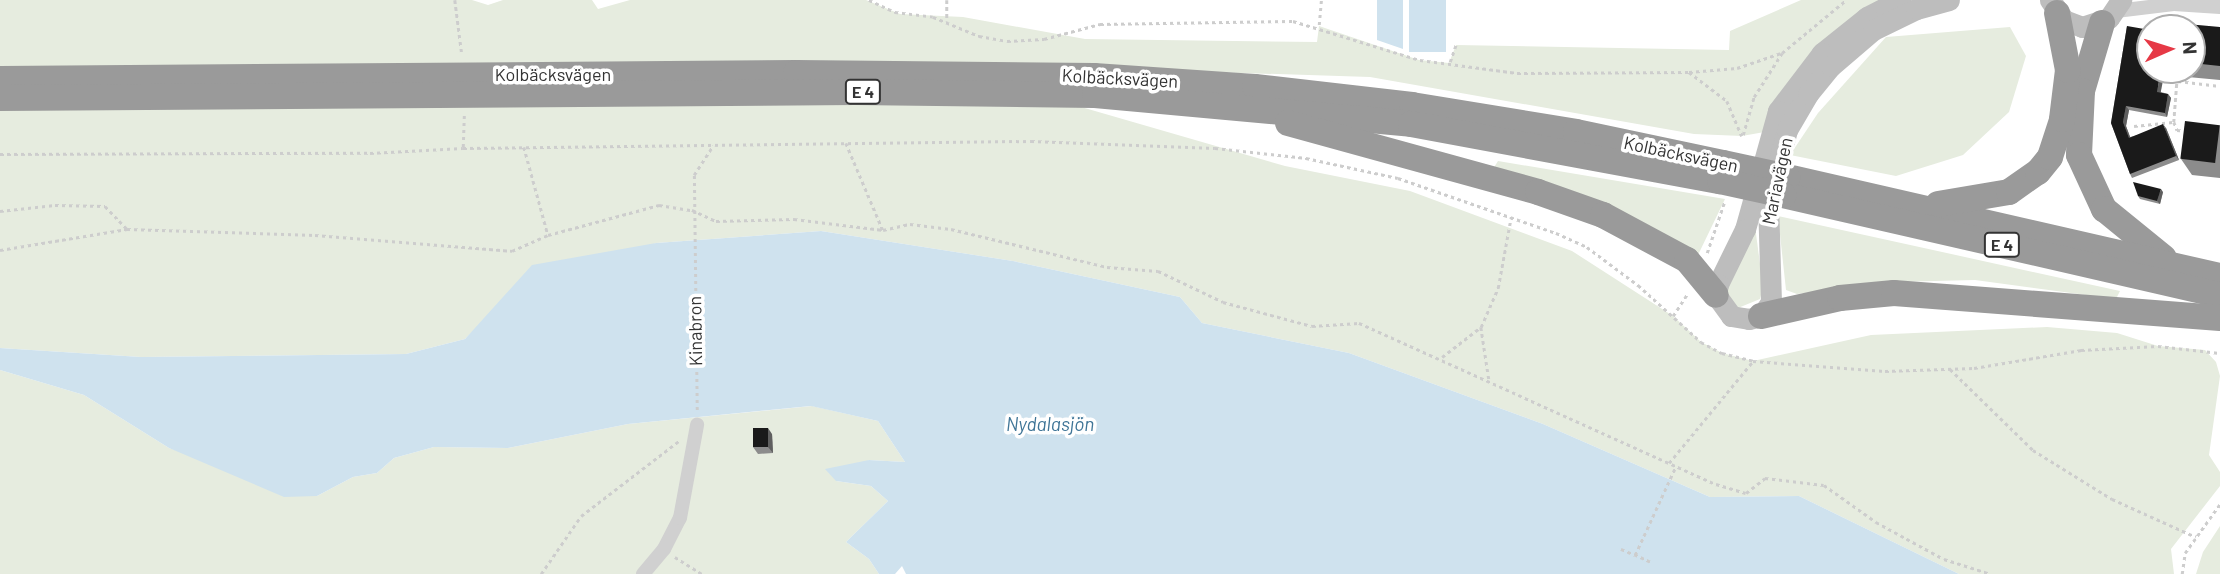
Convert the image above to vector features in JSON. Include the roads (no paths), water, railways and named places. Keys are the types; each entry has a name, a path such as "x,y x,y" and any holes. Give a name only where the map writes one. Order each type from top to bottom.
{"highway":[{"path":"1917,207 2009,192 2038,172 2050,157 2062,119 2068,70 2051,4"},
{"path":"2113,12 2080,103 2079,155 2104,209 2174,265"},
{"name":"Kolbäcksvägen","path":"0,79 796,73 1094,76 1255,87 1412,106 1576,132 1721,172 2220,295"},
{"name":"Kolbäcksvägen","path":"0,98 992,92 1237,105 1477,134 1721,172"},
{"path":"1237,105 1603,215 1687,260 1716,295"},
{"name":"Kolbäcksvägen","path":"1785,186 1917,207 2220,276"},
{"path":"1761,316 1840,298 1894,293 2220,318"}],"street":[{"name":"Mariavägen","path":"1716,295 1745,229 1778,111 1822,52 1867,17 1900,0"},
{"name":"Mariavägen","path":"1761,316 1773,295 1765,229 1768,204 1780,152 1797,111 1831,66 1867,35 1900,16 1949,0"},
{"path":"2194,0 2220,7"},
{"path":"2051,4 2082,27 2113,12 2174,4 2220,7"},
{"path":"1716,295 1731,316 1749,319 1761,316"},
{"path":"643,574 664,549 680,518 697,425"}],"water":[{"path":"1377,0 1403,0 1403,49 1377,40"},
{"path":"1409,0 1446,0 1446,52 1409,52"},
{"name":"Nydalasjön","path":"821,231 1013,261 1180,297 1202,323 1349,353 1543,424 1710,497 1799,496 1959,574 906,574 902,566 895,574 879,574 869,559 846,542 888,501 871,486 836,481 825,469 869,460 905,462 878,421 811,406 628,424 508,448 434,447 394,458 377,473 353,477 317,496 284,497 169,448 84,395 0,370 0,348 141,357 406,354 465,339 532,265 656,243"}]}
